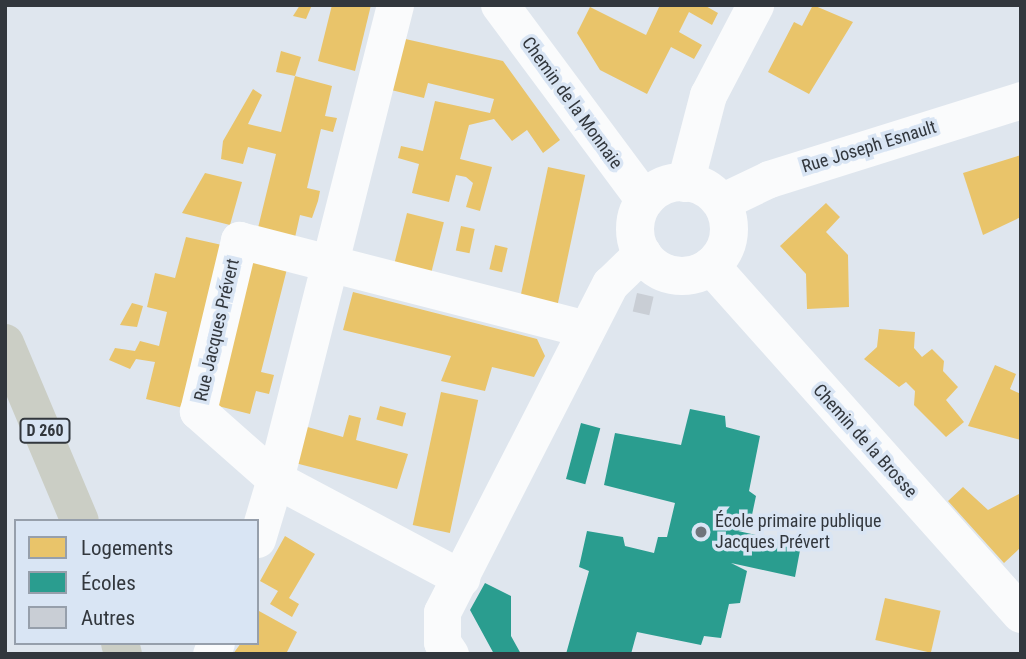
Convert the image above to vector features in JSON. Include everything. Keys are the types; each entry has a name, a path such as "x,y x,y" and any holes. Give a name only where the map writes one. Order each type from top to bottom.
{"highway":[{"name":"D 260","path":"5,343 79,519"}],"street":[{"path":"259,532 275,479 394,5"},
{"name":"Chemin de la Monnaie","path":"500,5 645,200"},
{"path":"684,183 708,95 755,5"},
{"name":"Rue Joseph Esnault","path":"721,202 769,179 1021,100"},
{"path":"684,183 721,202 729,229 711,266 681,276 652,265 642,253 636,226 645,200 684,183"},
{"name":"Rue Jacques Prévert","path":"461,578 275,479 198,411 239,240 586,329"},
{"path":"450,654 442,642 442,612 610,284 642,253"},
{"name":"Chemin de la Brosse","path":"711,266 1021,614"}],"building: Logements":[{"path":"300,5 312,5 306,19 293,16"},
{"path":"332,5 371,5 355,71 318,61"},
{"path":"660,5 704,5 718,13 712,25 689,12 679,32 702,45 694,59 671,47 647,94 600,70 577,33 590,7 646,35"},
{"path":"813,5 853,22 809,94 768,72 794,22 802,26"},
{"path":"401,38 503,61 560,140 543,153 527,130 512,141 494,119 469,125 460,159 492,167 480,211 466,207 473,183 466,177 456,175 449,202 412,193 419,164 398,158 401,146 423,151 435,101 490,113 494,99 428,83 424,98 387,89"},
{"path":"281,51 301,57 295,76 276,72"},
{"path":"295,76 332,86 325,116 337,118 333,132 321,129 307,188 320,191 318,201 312,218 300,215 294,242 257,232 276,154 248,147 243,164 221,159 223,141 253,89 262,95 248,124 281,132"},
{"path":"1021,155 1021,217 983,235 963,173"},
{"path":"548,167 585,175 557,306 520,298"},
{"path":"205,173 242,182 230,225 182,213"},
{"path":"826,203 840,217 826,232 848,255 849,307 807,309 806,274 780,246"},
{"path":"407,213 444,222 430,277 393,267"},
{"path":"461,226 475,229 469,253 456,250"},
{"path":"186,237 222,245 183,408 146,399 155,362 136,359 130,369 109,360 115,348 135,351 140,341 159,346 167,312 147,307 155,273 175,278"},
{"path":"495,245 508,248 502,272 489,269"},
{"path":"253,253 289,261 261,372 274,375 269,394 256,391 250,414 214,405"},
{"path":"353,292 537,339 545,356 534,377 492,367 485,391 441,381 451,356 343,330"},
{"path":"132,303 143,306 137,327 120,325"},
{"path":"879,329 915,332 914,348 922,357 932,349 944,361 943,371 958,387 946,400 964,422 946,437 914,405 915,391 906,382 899,387 864,359 877,347"},
{"path":"995,365 1016,374 1010,389 1021,394 1021,440 968,426"},
{"path":"441,392 478,400 450,533 413,525"},
{"path":"380,406 406,413 402,427 376,420"},
{"path":"349,415 361,418 356,440 408,454 397,489 295,463 304,426 343,437"},
{"path":"963,487 988,510 1021,493 1020,548 1004,563 948,501"},
{"path":"285,536 315,554 289,598 299,604 292,617 270,604 278,591 260,581"},
{"path":"885,598 941,611 931,653 875,640"},
{"path":"259,611 297,632 286,654 233,654 240,645 259,645"}],"building: Écoles":[{"path":"690,409 725,416 726,427 760,436 749,491 756,496 749,529 738,531 801,545 795,577 731,563 747,571 740,603 729,604 721,638 704,636 701,645 637,632 631,654 566,654 589,571 579,567 587,531 623,537 625,546 654,553 658,537 667,537 675,503 604,485 615,433 681,445"},
{"path":"581,423 600,428 585,484 566,479"},
{"path":"485,583 511,596 511,636 521,654 494,654 470,610"}],"building: Autres":[{"path":"637,293 654,297 649,315 633,312"}],"place":[{"name":"École primaire publique Jacques Prévert","path":"701,532"}]}
